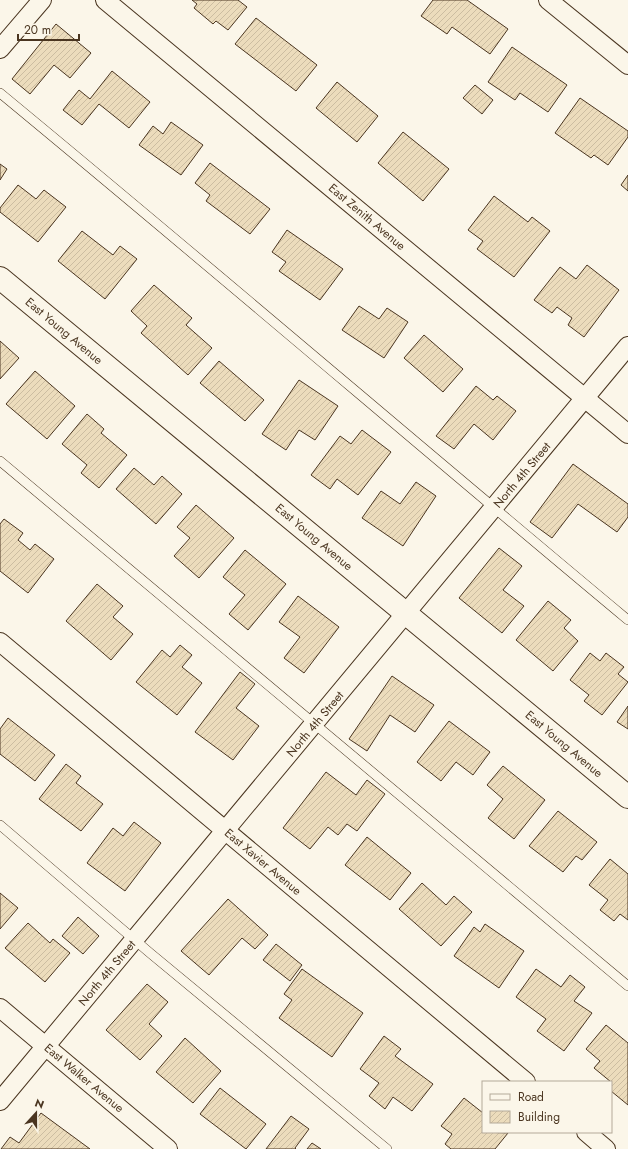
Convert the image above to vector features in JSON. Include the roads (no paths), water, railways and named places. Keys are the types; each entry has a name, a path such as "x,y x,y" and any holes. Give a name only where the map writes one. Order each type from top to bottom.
{"street":[{"path":"0,49 42,0"},
{"name":"East Zenith Avenue","path":"105,0 628,434"},
{"path":"548,0 628,65"},
{"name":"East Young Avenue","path":"0,278 628,797"},
{"name":"North 4th Street","path":"0,1101 407,614 628,346"},
{"name":"East Xavier Avenue","path":"0,642 525,1081"},
{"name":"East Walker Avenue","path":"0,1008 168,1149"},
{"path":"587,1133 606,1149"}],"lane":[{"path":"0,93 140,208 628,620"},
{"path":"0,461 628,986"},
{"path":"0,825 136,939 156,958 387,1149"}]}
